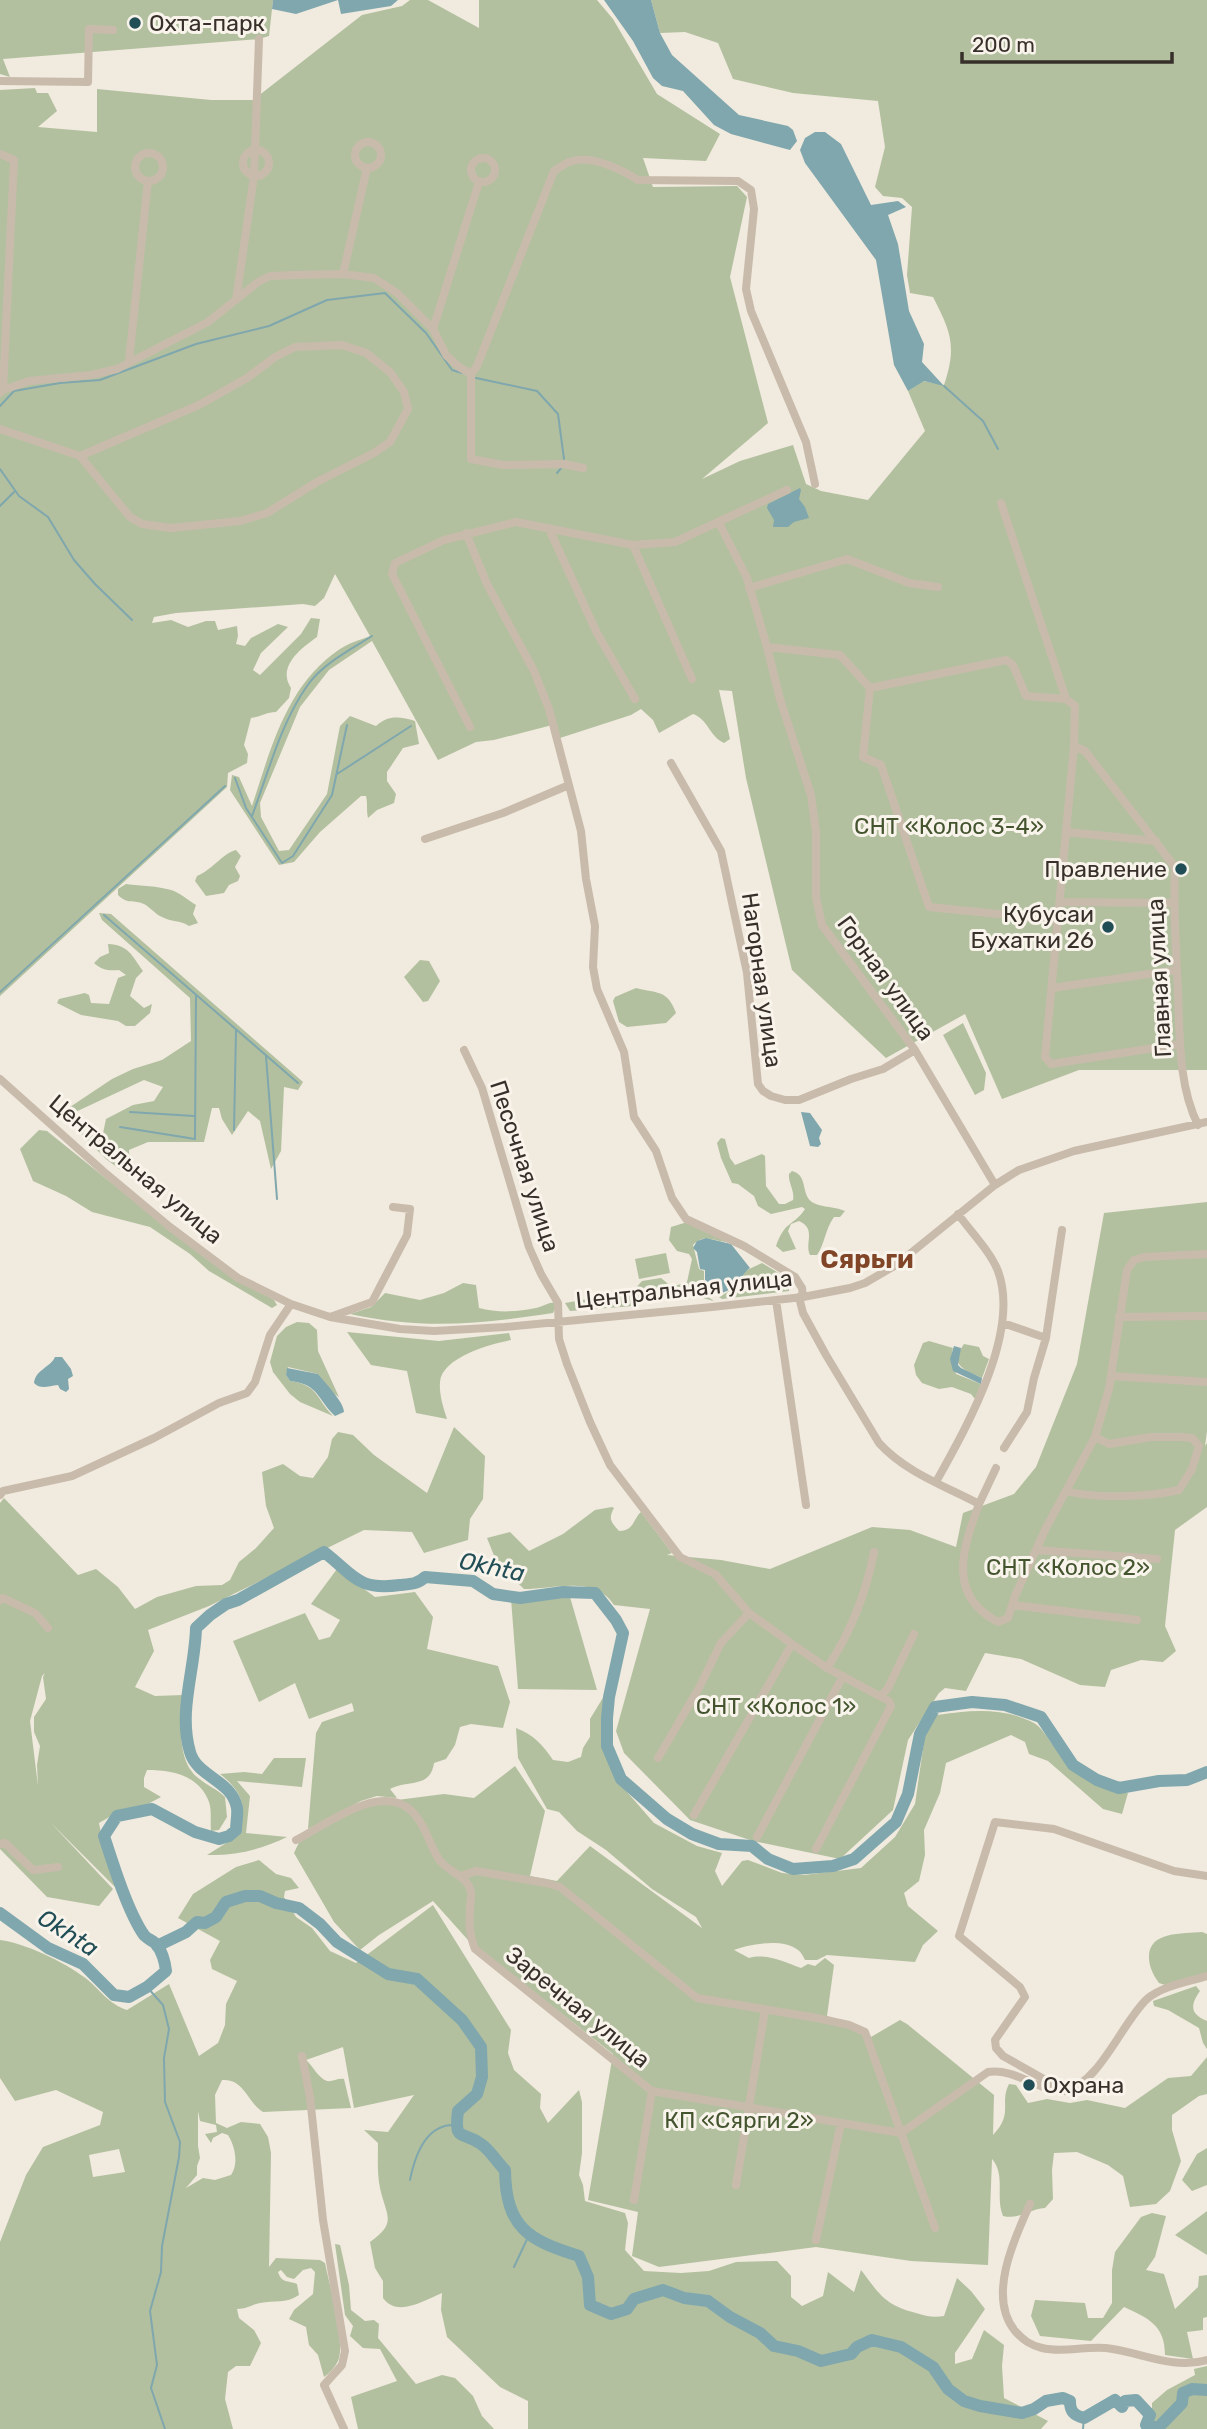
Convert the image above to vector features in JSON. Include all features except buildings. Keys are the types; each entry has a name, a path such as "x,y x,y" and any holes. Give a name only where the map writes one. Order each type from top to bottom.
{"street":[{"path":"0,81 88,82 89,29 113,30"},
{"path":"236,300 254,176 259,39"},
{"path":"254,176 268,170 269,161 266,153 255,150"},
{"path":"0,153 14,160 4,277 1,391 29,381 91,375 117,369 197,328 258,282 271,276 343,274 374,278 397,293 433,329 446,355 471,376"},
{"path":"583,468 564,464 503,465 471,459 471,376 554,171 569,162 587,160 624,172 638,180 738,181 751,190 754,209 746,289 751,311 806,442 815,484"},
{"path":"343,274 367,168"},
{"path":"129,361 148,181"},
{"path":"433,329 479,183"},
{"path":"0,429 80,456 130,517 142,524 171,528 240,521 267,513 390,442 408,409 404,392 390,372 366,353 342,345 295,347 275,357 247,379 199,405 80,456"},
{"path":"470,727 392,574 395,564 438,542 516,522 528,522 549,529 634,545 675,542 787,490"},
{"path":"1001,503 1066,699"},
{"name":"Горная улица","path":"719,523 750,588 780,699 811,795 816,832 816,897 822,925 915,1050 995,1185"},
{"path":"549,529 597,632 635,699"},
{"path":"466,533 487,584 542,690 566,785 581,831 595,926 593,967 597,989 624,1052 634,1117 656,1150 672,1198 686,1219 744,1247 795,1277 802,1287 803,1313 879,1443 900,1463 979,1504"},
{"path":"634,545 692,678"},
{"path":"750,588 847,559 909,583 938,587"},
{"path":"767,647 840,655 870,688 863,757 881,765 929,907 1059,920"},
{"path":"870,688 1006,660 1013,665 1026,696 1066,699 1075,706 1061,902 1045,1057 1051,1064 1180,1044"},
{"name":"Главная улица","path":"1074,747 1085,751 1175,867 1180,1044 1192,1113 1203,1124"},
{"name":"Нагорная улица","path":"671,763 721,851 747,973 758,1084 763,1091 785,1100 799,1100 883,1069 915,1050"},
{"path":"425,839 503,813 566,785"},
{"path":"1066,832 1156,841"},
{"path":"1061,902 1174,903"},
{"path":"1052,988 1177,970"},
{"name":"Песочная улица","path":"464,1050 482,1088 529,1247 558,1303 559,1339 567,1364 606,1458 676,1552 685,1560 715,1574 749,1613"},
{"name":"Центральная улица","path":"0,1079 170,1227 238,1278 291,1304 330,1317 400,1329 434,1331 492,1328 776,1300 850,1288 879,1276 995,1185 1019,1170 1054,1157 1203,1124"},
{"path":"330,1317 372,1302 407,1235 410,1209 393,1207"},
{"path":"936,1482 967,1428 982,1393 1003,1323 1003,1294 998,1270 958,1214"},
{"path":"1004,1448 1027,1412 1046,1338 1062,1230"},
{"path":"996,1468 979,1504 963,1563 962,1579 970,1598 985,1615 998,1622 1008,1618 1036,1550 1095,1437 1111,1376 1127,1270 1134,1261 1144,1257 1207,1254"},
{"path":"776,1300 806,1505"},
{"path":"1,1493 72,1476 154,1438 219,1403 247,1393 255,1382 270,1335 291,1304"},
{"path":"1119,1317 1207,1315"},
{"path":"1003,1323 1046,1338"},
{"path":"1111,1376 1207,1382"},
{"path":"1067,1491 1082,1495 1165,1494 1179,1490 1192,1469 1199,1446 1192,1438 1151,1437 1109,1444 1095,1437"},
{"path":"1036,1550 1157,1559"},
{"path":"827,1668 857,1614 868,1586 874,1552"},
{"path":"0,1600 3,1598 35,1613 48,1628"},
{"path":"1013,1605 1138,1620"},
{"path":"658,1759 699,1688 721,1643 749,1613 827,1668 890,1701 891,1706 816,1849"},
{"path":"881,1695 888,1688 914,1634"},
{"path":"694,1815 792,1644"},
{"path":"757,1837 843,1676"},
{"path":"296,1840 362,1805 377,1800 394,1802 409,1809 418,1820 440,1862 461,1876 477,1871 560,1888 697,1998 849,2025 865,2032 935,2228"},
{"path":"1065,2091 1003,2056 996,2048 996,2040 1025,1997 1020,1987 959,1936 995,1822 1054,1829 1174,1871 1207,1876"},
{"path":"0,1844 5,1843 33,1870 58,1867"},
{"name":"Заречная улица","path":"461,1876 471,1891 468,1932 475,1950 652,2091 901,2133"},
{"path":"901,2133 988,2072 1006,2071 1044,2087 1065,2091 1081,2083 1104,2061 1126,2024 1148,1998 1162,1990 1207,1976"},
{"path":"736,2185 765,2010"},
{"path":"302,2056 310,2097 323,2220 345,2351 342,2365 324,2385 344,2429"},
{"path":"634,2200 652,2091"},
{"path":"816,2241 841,2123"},
{"path":"1030,2204 1015,2237 1001,2299 1007,2320 1022,2339 1032,2345 1052,2350 1105,2348 1174,2364 1193,2364 1207,2360"}],"green space":[{"name":"Охта-парк","path":"0,0 273,0 269,36 259,39 3,59 10,77 0,74"},
{"name":"СНТ «Колос 3-4»","path":"410,0 428,0 479,28 479,0 597,0 613,19 657,94 720,134 706,161 643,158 653,187 737,186 747,197 730,277 768,423 702,479 740,461 793,445 806,484 821,491 868,500 925,431 908,391 923,381 944,385 951,349 948,330 933,297 910,293 907,275 912,207 902,198 883,196 875,187 885,147 878,101 793,93 733,79 718,43 685,32 660,33 651,0 1207,0 1207,1070 1079,1070 1002,1099 965,1014 886,1058 792,970 746,778 732,691 719,690 730,739 724,743 693,714 659,733 653,720 641,709 631,715 560,738 556,724 476,742 438,760 372,641 329,670 300,707 260,803 261,817 279,851 289,850 327,794 340,726 350,716 376,726 394,718 415,721 419,744 403,748 387,772 387,781 396,794 394,803 377,810 368,818 366,796 361,796 320,832 294,862 279,865 230,790 232,775 239,777 252,806 283,719 307,680 322,663 340,649 370,636 335,574 324,598 315,606 303,604 154,617 152,623 171,620 188,627 215,621 218,630 237,626 236,644 245,646 251,638 278,624 288,627 261,653 253,670 260,675 301,634 311,618 320,619 317,637 292,659 289,666 289,698 276,712 251,718 244,745 248,754 247,763 228,773 227,787 0,996 0,90 35,88 37,93 48,93 57,111 38,127 97,132 97,89 211,100 253,100 362,15 402,6"},
{"path":"236,850 241,856 235,867 240,876 238,881 229,885 224,893 206,896 195,881 197,876"},
{"path":"126,884 177,893 196,905 193,914 198,923 189,926 169,920 144,904 125,900 118,895 118,889"},
{"path":"99,913 111,914 303,1082 298,1090 284,1087 281,1151 271,1169 260,1121 248,1111 232,1135 219,1108 212,1108 204,1142 148,1142 129,1150 130,1177 106,1159 78,1131 102,1138 106,1119 133,1105 154,1101 163,1087 144,1080 69,1115 70,1107 112,1079 162,1060 191,1041 190,998 102,920"},
{"path":"108,944 125,949 143,971 136,978 130,996 144,1008 152,1004 150,1013 135,1026 81,1015 57,1003 59,999 85,993 89,995 91,1003 109,1004 118,978 126,975 119,970 105,970 94,963 109,953"},
{"path":"420,960 429,961 440,981 428,1001 423,1002 404,977"},
{"path":"636,988 665,996 676,1013 666,1023 627,1027 619,1022 613,1001 615,997"},
{"path":"963,1023 986,1073 984,1090 975,1095 943,1035"},
{"path":"39,1130 47,1131 175,1234 274,1300 277,1305 272,1308 209,1271 190,1254 150,1227 92,1212 33,1181 20,1149"},
{"path":"721,1138 725,1139 730,1158 735,1165 762,1154 765,1156 766,1186 779,1204 793,1200 789,1177 792,1171 802,1178 806,1194 811,1201 845,1211 840,1217 834,1217 817,1255 810,1255 809,1232 799,1221 791,1224 788,1231 796,1249 783,1252 776,1246 786,1227 805,1209 802,1207 771,1214 758,1206 754,1196 738,1184 732,1183 717,1143"},
{"path":"1207,1202 1207,1507 1175,1530 1165,1626 1176,1651 1163,1662 1141,1660 1111,1670 1105,1687 1080,1685 1021,1659 985,1653 966,1691 945,1688 939,1693 908,1740 893,1810 840,1859 753,1841 690,1820 624,1753 616,1731 650,1609 614,1605 606,1596 585,1587 524,1589 497,1563 487,1538 510,1532 529,1551 563,1534 595,1510 612,1507 611,1520 619,1531 628,1529 641,1512 672,1553 667,1555 721,1560 770,1569 872,1527 910,1530 956,1547 963,1513 1014,1494 1036,1467 1077,1364 1104,1213"},
{"path":"684,1223 727,1242 701,1239 693,1245 699,1269 704,1271 704,1280 708,1284 705,1295 714,1301 699,1297 686,1287 674,1292 669,1299 651,1300 633,1306 570,1311 565,1303 633,1291 642,1281 661,1278 672,1287 687,1282 692,1259 689,1254 677,1251 669,1240 671,1227"},
{"path":"666,1253 670,1273 639,1279 635,1259"},
{"path":"762,1263 782,1275 789,1291 722,1299 719,1297 740,1285 745,1271"},
{"path":"463,1283 476,1285 479,1308 486,1310 522,1310 558,1302 553,1313 452,1324 403,1322 350,1314 371,1307 385,1293 420,1300 444,1293"},
{"path":"297,1322 309,1323 317,1330 318,1351 339,1397 330,1391 318,1374 288,1367 286,1375 290,1381 312,1389 333,1416 300,1402 273,1372 270,1362 277,1336 286,1327"},
{"path":"347,1332 439,1341 509,1333 511,1340 469,1353 449,1365 440,1382 447,1419 416,1413 407,1371 371,1365"},
{"path":"929,1341 953,1348 956,1374 981,1384 975,1399 971,1394 952,1387 939,1389 922,1383 916,1375 914,1365 923,1343"},
{"path":"964,1344 979,1347 983,1356 989,1359 982,1378 965,1370 958,1362 959,1351"},
{"path":"454,1427 485,1456 483,1499 470,1519 468,1540 424,1553 412,1532 364,1530 209,1606 148,1630 154,1651 135,1687 155,1696 183,1695 181,1739 186,1760 197,1777 225,1797 227,1817 219,1830 211,1831 210,1805 199,1786 192,1780 166,1771 147,1770 144,1787 161,1797 146,1805 123,1809 99,1823 105,1855 119,1888 50,1822 113,1889 99,1906 47,1897 0,1849 0,1503 4,1498 78,1575 96,1569 118,1587 135,1609 157,1597 196,1586 222,1585 230,1580 239,1562 274,1528 266,1506 262,1472 283,1464 300,1476 313,1478 328,1457 332,1439 338,1432 353,1435 374,1455 427,1493","holes":["45,1673 43,1677 46,1699 34,1717 34,1732 40,1746 38,1786 30,1721 42,1676"]},
{"path":"337,1569 375,1597 415,1592 433,1617 427,1649 498,1666 510,1702 503,1728 471,1724 460,1727 455,1745 446,1759 434,1763 428,1777 390,1789 397,1798 377,1796 361,1801 308,1829 316,1733 322,1722 354,1711 352,1703 309,1719 295,1683 259,1702 233,1641 305,1613 319,1640 330,1637 340,1620 311,1604"},
{"path":"570,1597 597,1690 518,1689 511,1599"},
{"name":"КП «Сярги 2»","path":"604,1696 602,1747 620,1784 654,1823 697,1846 722,1853 715,1871 722,1886 742,1861 748,1860 782,1873 804,1875 861,1868 895,1837 915,1804 925,1735 937,1715 987,1711 1022,1718 1039,1727 1060,1754 1085,1776 1104,1786 1128,1793 1122,1814 1103,1809 1048,1761 1029,1754 1025,1742 1011,1735 946,1763 940,1793 924,1830 925,1855 919,1881 904,1893 908,1906 938,1931 923,1945 915,1962 827,1955 817,1960 805,1960 792,1946 775,1943 734,1950 749,1958 769,1957 801,1968 808,1964 815,1966 825,1958 834,1965 827,2016 867,2030 871,2037 900,2020 907,2024 994,2095 993,2135 1003,2121 1009,2084 1016,2085 1028,2103 1047,2099 1070,2103 1087,2100 1125,2108 1168,2078 1191,2076 1207,2057 1207,2094 1199,2096 1172,2115 1172,2130 1181,2161 1170,2191 1156,2204 1130,2207 1123,2176 1108,2165 1077,2152 1054,2153 1053,2199 1045,2208 1014,2217 1003,2216 999,2172 992,2159 988,2265 911,2261 816,2247 659,2267 632,2256 638,2212 588,2200 613,2054 468,1940 433,1901 360,1950 334,1922 294,1853 303,1834 362,1802 377,1798 397,1800 444,1794 474,1798 515,1766 545,1811 530,1876 557,1881 590,1846 702,1928 696,1917 652,1889 606,1850 577,1831 559,1812 547,1809 518,1758 516,1728 537,1741 553,1760 568,1762 581,1757 590,1737 590,1719"},
{"path":"274,1758 306,1758 302,1787 237,1781 250,1796 246,1833 287,1837 248,1851 207,1855 239,1835 241,1825 241,1801 234,1787 220,1774 262,1774"},
{"path":"259,1860 276,1874 291,1878 299,1888 285,1891 284,1897 296,1917 312,1928 330,1951 356,1963 433,1905 511,2030 508,2053 514,2070 541,2094 540,2108 548,2123 579,2090 582,2102 582,2153 579,2175 585,2201 625,2213 628,2223 625,2250 644,2271 709,2271 736,2262 777,2261 791,2276 791,2297 802,2306 823,2296 828,2272 854,2292 861,2270 890,2302 906,2310 933,2317 944,2316 957,2278 985,2309 955,2353 955,2364 972,2359 984,2330 1004,2345 1004,2398 1048,2421 1041,2429 528,2429 528,2401 500,2387 447,2337 441,2310 442,2293 403,2307 389,2304 383,2298 383,2281 375,2268 370,2242 384,2229 388,2218 379,2183 378,2143 364,2130 388,2132 414,2095 354,2108 343,2047 306,2060 324,2080 344,2079 351,2108 263,2112 241,2087 229,2080 222,2080 215,2095 216,2123 227,2128 241,2122 260,2124 268,2137 271,2153 269,2267 276,2258 320,2260 325,2263 340,2341 338,2361 332,2370 324,2377 318,2355 309,2345 306,2327 289,2319 294,2310 313,2294 315,2272 311,2268 303,2270 294,2279 287,2277 281,2270 278,2272 281,2278 297,2284 299,2295 289,2300 237,2309 239,2318 254,2330 261,2343 250,2366 236,2366 228,2372 225,2399 233,2429 0,2429 0,2242 26,2175 43,2147 100,2125 103,2112 56,2090 15,2101 0,2078 0,1940 32,1949 66,1965 114,2004 127,2010 169,1984 199,2056 218,2043 225,2025 226,2004 237,1981 212,1969 210,1960 220,1941 178,1918 193,1894 236,1867","holes":["198,2111 200,2121 216,2125 217,2132 205,2134 211,2143 213,2138 222,2133 228,2135 233,2144 235,2166 231,2175 215,2180 203,2178 186,2188 197,2175 200,2158","119,2149 125,2172 93,2177 89,2155"]},
{"path":"1176,1934 1207,1934 1207,1973 1165,1985 1159,1983 1149,1961 1150,1949 1154,1943 1160,1938"},
{"path":"1196,1986 1200,1991 1193,2009 1207,2021 1207,2049 1199,2028 1168,2010 1154,2006 1153,2001"},
{"path":"1207,2148 1207,2185 1192,2191 1182,2180 1197,2154"},
{"path":"1207,2211 1207,2255 1175,2235"},
{"path":"1152,2213 1166,2216 1155,2257 1146,2270 1164,2274 1175,2309 1198,2287 1199,2276 1207,2275 1207,2317 1203,2318 1203,2330 1187,2332 1193,2359 1165,2355 1162,2336 1154,2324 1124,2307 1091,2341 1040,2336 1031,2316 1035,2300 1085,2303 1088,2318 1103,2318 1112,2303 1115,2252 1141,2217"},
{"path":"335,2244 340,2245 341,2249 351,2310 365,2321 374,2320 379,2324 378,2338 416,2384 442,2375 455,2378 473,2396 482,2416 494,2429 358,2429 351,2397 397,2381 380,2349 363,2348 350,2336 353,2326 345,2315"},
{"path":"1207,2366 1207,2429 1155,2429 1152,2424 1152,2403 1167,2390 1195,2375 1194,2369"}],"water":[{"path":"273,0 338,0 296,14 272,9"},
{"path":"338,0 398,0 391,6 341,14"},
{"path":"604,0 651,0 660,33 672,55 739,115 788,126 793,130 797,141 790,150 731,134 714,125 683,91 662,86 653,78 633,41"},
{"path":"815,132 825,132 841,144 871,205 898,201 906,207 888,215 898,244 909,311 924,344 922,362 944,386 924,381 908,391 894,365 876,260 805,163 800,150 805,138"},
{"path":"800,488 799,499 809,518 794,522 788,527 773,527 774,520 767,508 768,504"},
{"path":"801,1112 810,1113 822,1130 819,1138 821,1144 818,1147 810,1146"},
{"path":"706,1238 731,1244 750,1268 737,1284 720,1294 707,1294 710,1286 705,1280 705,1270 700,1269 697,1252 693,1248 697,1241"},
{"path":"954,1346 961,1348 958,1365 982,1378 981,1384 953,1371 950,1359"},
{"path":"55,1357 62,1357 71,1369 73,1376 68,1379 69,1389 66,1392 58,1385 42,1387 34,1383 37,1375"},
{"path":"287,1368 318,1374 338,1398 344,1412 335,1416 307,1385 290,1381 286,1375"}],"waterway":[{"path":"0,406 14,391 100,380 196,344 269,326 327,300 385,293 426,333 452,370 462,373"},
{"path":"476,378 537,391 558,414 564,459"},
{"path":"944,386 983,421 998,449"},
{"path":"557,473 562,467"},
{"path":"0,469 19,496 48,517 74,560 132,620"},
{"path":"0,506 14,492"},
{"path":"252,816 282,732 307,686 328,664 372,636"},
{"path":"235,778 246,808 282,863 293,856 332,795 347,725"},
{"path":"337,774 411,726"},
{"path":"0,992 225,786"},
{"path":"104,915 298,1083"},
{"path":"120,1127 195,1139 196,995"},
{"path":"234,1130 236,1030"},
{"path":"266,1056 277,1199"},
{"path":"130,1112 194,1116"},
{"name":"Okhta","path":"0,1913 48,1948 83,1964 114,1995 129,1997 147,1987 166,1971 159,1948 144,1935 132,1914 104,1836 117,1816 152,1809 195,1832 219,1839 236,1830 237,1811 234,1799 229,1791 194,1760 187,1737 186,1706 196,1628 226,1604 324,1552 357,1579 374,1586 410,1584 425,1577 473,1581 493,1594 520,1598 563,1592 595,1593 623,1633 607,1718 607,1746 621,1779 667,1819 692,1834 719,1844 752,1846 768,1859 793,1869 833,1866 854,1859 896,1822 908,1794 920,1734 935,1707 972,1702 1005,1705 1041,1717 1073,1765 1097,1780 1119,1788 1159,1781 1187,1780 1207,1772"},
{"path":"157,1946 186,1932 197,1922 205,1923 216,1917 226,1902 245,1896 260,1896 299,1908 337,1942 388,1974 417,1979 462,2020 481,2047 482,2077 477,2094 458,2111 459,2132 484,2147 505,2170 510,2206 523,2229 546,2244 579,2256 588,2277 590,2305 611,2314 627,2309 634,2299 663,2290 684,2298 708,2301 760,2333 774,2346 798,2351 821,2361 851,2354 857,2347 872,2340 901,2347 933,2367 948,2389 964,2401 1022,2413 1046,2401 1063,2398 1070,2401 1073,2412 1084,2418 1115,2400 1122,2407 1125,2401 1136,2400 1150,2415 1146,2425 1158,2428 1182,2403 1183,2393 1192,2389 1207,2390"},
{"path":"147,1987 163,2005 169,2029 164,2058 165,2102 180,2142 162,2246 161,2272 150,2311 157,2365 151,2388 165,2429"},
{"path":"410,2180 424,2142 437,2129 456,2125"},
{"path":"514,2267 529,2235"},
{"path":"1083,2429 1084,2418"}],"place":[{"name":"Охта-парк","path":"135,23"},
{"name":"Правление","path":"1181,869"},
{"name":"Кубусаи Бухатки 26","path":"1108,927"},
{"name":"Охрана","path":"1029,2085"}],"district":[{"name":"Сярьги","path":"867,1259"}],"park label":[{"name":"СНТ «Колос 2»","path":"1068,1567"},
{"name":"СНТ «Колос 1»","path":"776,1706"}]}
